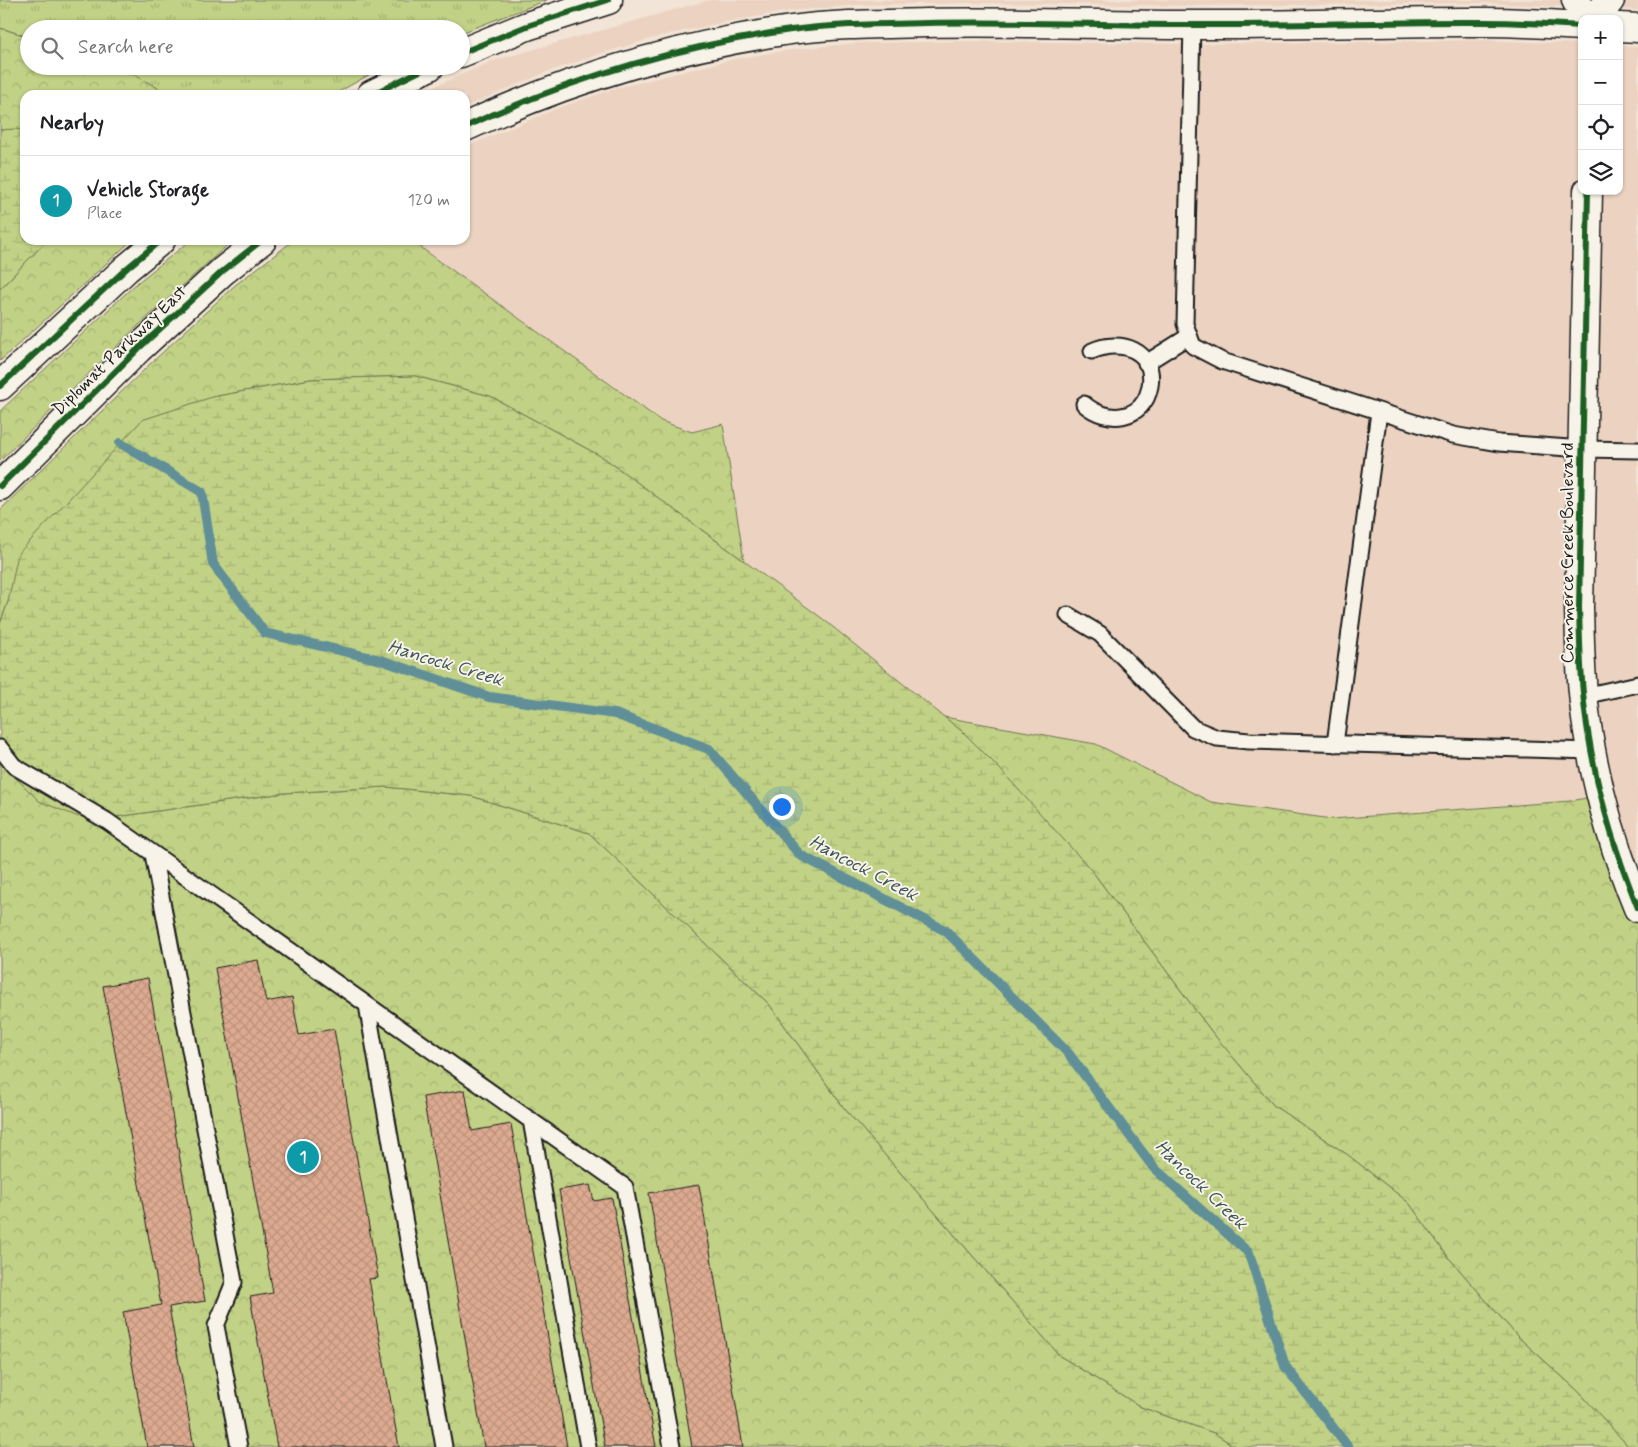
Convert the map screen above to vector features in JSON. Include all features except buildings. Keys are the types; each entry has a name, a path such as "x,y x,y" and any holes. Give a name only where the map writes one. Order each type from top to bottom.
{"main road":[{"path":"470,49 527,26 608,0"},
{"path":"1576,0 1584,15"},
{"path":"1598,15 1610,0"},
{"path":"470,126 552,90 608,71 720,42 793,30 858,24 974,22 1192,26 1485,22 1578,26"},
{"path":"1623,27 1638,28"},
{"path":"381,90 412,75"},
{"name":"Commerce Creek Boulevard","path":"1588,195 1579,607 1584,696 1599,785 1628,884 1638,908"},
{"path":"0,386 126,268 155,245"},
{"name":"Diplomat Parkway East","path":"0,486 138,350 223,271 256,245"}],"lane":[{"path":"1192,26 1185,324 1193,346 1222,361 1453,436 1499,443 1583,449 1638,450"},
{"path":"1146,363 1189,336"},
{"path":"1084,404 1094,412 1105,417 1118,417 1130,414 1139,407 1146,397 1150,385 1146,363 1138,353 1128,347 1116,344 1105,345 1092,351"},
{"path":"1334,744 1379,412"},
{"path":"1068,615 1100,634 1193,728 1217,738 1334,744 1592,751"},
{"path":"1584,696 1638,684"},
{"path":"0,748 14,766 107,821 625,1187 672,1447"},
{"path":"153,854 234,1282 216,1326 239,1447"},
{"path":"367,1005 444,1447"},
{"path":"531,1120 588,1447"}],"shaded area":[{"path":"709,0 1638,0 1638,10 1484,3 1192,6 973,3 857,5 791,11 725,22 661,36 547,72 470,105 470,90 426,90 460,75 470,75 470,71 492,61"},
{"path":"1486,40 1578,44 1578,195 1623,195 1623,46 1638,47 1638,882 1613,793 1570,801 1332,819 1211,802 1096,744 944,717 823,619 744,561 723,424 692,432 661,421 417,245 470,245 470,145 558,108 613,89 733,59 796,49 859,43 975,41 1193,44"}],"green space":[{"path":"0,0 547,0 470,30 470,20 20,20 20,34 0,28"},
{"path":"0,28 20,34 20,75 135,75 161,90 20,90 20,131 0,130"},
{"path":"135,75 369,75 342,90 161,90"},
{"path":"0,130 20,130 20,245 42,245 0,289"},
{"path":"42,245 127,245 0,361 0,289"},
{"path":"185,245 227,245 128,335 0,461 0,411 137,283"},
{"path":"287,245 417,245 661,421 692,432 723,424 744,561 604,458 490,396 415,376 311,379 212,397 8,602 0,624 0,510 150,364 234,286"},
{"path":"415,376 490,396 604,458 823,619 964,733 998,767 1092,871 1211,1031 1274,1106 1348,1155 1409,1203 1448,1257 1518,1337 1578,1391 1629,1447 1236,1447 1214,1433 1141,1407 1060,1356 844,1108 769,1004 589,833 471,796 386,787 284,793 116,817 76,816 39,801 15,777 0,749 0,624 8,602 18,554 142,420 212,397 311,379"},
{"path":"944,717 1096,744 1211,802 1332,819 1570,801 1613,793 1638,882 1638,1447 1629,1447 1578,1391 1518,1337 1448,1257 1409,1203 1348,1155 1274,1106 1211,1031 1092,871 964,733"},
{"path":"0,749 116,817 284,793 386,787 471,796 589,833 769,1004 844,1108 1060,1356 1141,1407 1214,1433 1236,1447 0,1447"}],"waterway":[{"name":"Hancock Creek","path":"120,443 202,492 213,564 265,633 381,660 489,697 615,714 709,749 800,855 946,931 1068,1053 1154,1168 1249,1253 1285,1366 1348,1447"}],"cycle path":[{"path":"470,49 527,26 608,0"},
{"path":"470,125 544,94 625,66 707,45 808,28 960,23 1226,25 1485,22 1578,26"},
{"path":"381,90 412,75"},
{"path":"1588,195 1579,607 1582,686 1588,732 1602,799 1622,866 1638,908"},
{"path":"0,386 127,268 155,245"},
{"path":"0,486 138,349 223,271 256,245"}],"place":[{"name":"Vehicle Storage","path":"303,1157"}]}
